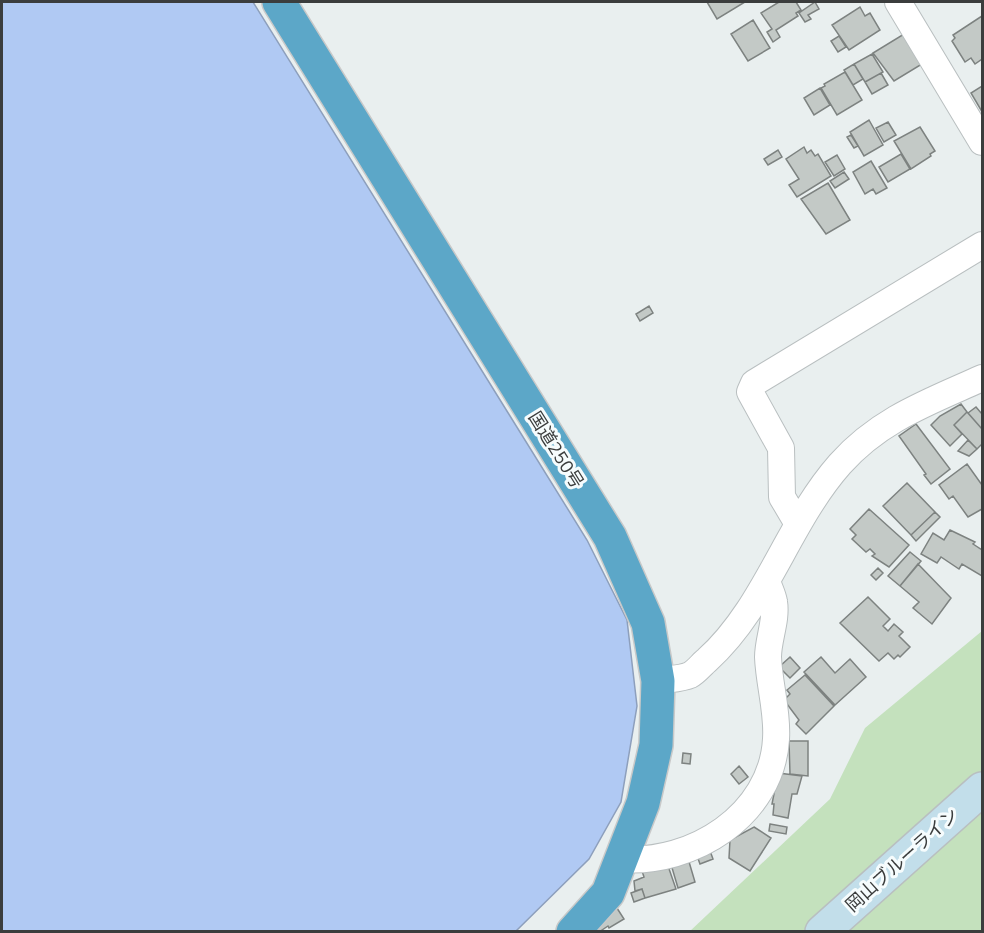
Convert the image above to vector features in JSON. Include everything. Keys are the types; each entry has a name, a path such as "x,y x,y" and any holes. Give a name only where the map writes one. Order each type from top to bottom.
{"highway":[{"name":"国道250号","path":"279,2 610,537 648,623 658,681 656,745 643,803 608,893 573,932"}],"main road":[{"name":"岡山ブルーライン","path":"822,932 982,789"}],"street":[{"path":"898,2 982,142"},
{"path":"798,524 782,497 782,448 750,392 754,383 982,245"},
{"path":"658,681 691,674 726,643 767,580 798,524 839,465 870,435 893,418 982,378"},
{"path":"621,859 645,861 706,843 744,814 770,774 776,738 768,656 774,604 767,580"}],"green space":[{"path":"982,631 982,931 689,932 830,799 865,728"}],"water":[{"path":"2,2 253,2 587,540 627,620 637,706 621,802 589,859 516,931 2,931"}],"building":[{"path":"707,2 745,2 717,19"},
{"path":"779,2 796,2 801,10 796,13 798,16 776,30 780,37 773,42 767,32 772,29 761,13"},
{"path":"815,2 819,9 808,15 811,19 805,22 799,13"},
{"path":"860,7 865,16 870,13 880,30 849,50 832,25"},
{"path":"982,16 982,59 975,64 971,58 965,62 952,41 955,38 953,35"},
{"path":"753,20 770,48 748,61 731,34"},
{"path":"904,34 922,64 894,81 873,53"},
{"path":"839,36 846,47 838,52 831,41"},
{"path":"872,54 883,72 865,82 854,64"},
{"path":"854,64 863,79 853,85 844,70"},
{"path":"845,72 862,100 837,115 821,88"},
{"path":"881,73 888,85 872,94 865,82"},
{"path":"982,86 982,109 981,110 971,93"},
{"path":"820,88 830,105 814,115 804,98"},
{"path":"869,120 883,145 864,156 850,132"},
{"path":"888,122 896,135 884,142 876,128"},
{"path":"920,127 935,151 911,169 894,141"},
{"path":"851,135 858,146 854,148 847,137"},
{"path":"804,147 807,153 811,150 815,156 818,154 831,176 797,197 789,185 799,179 786,159"},
{"path":"778,150 782,157 768,165 764,159"},
{"path":"901,154 910,169 888,182 879,167"},
{"path":"837,155 845,169 834,176 825,162"},
{"path":"871,161 887,188 876,194 873,189 865,194 853,172"},
{"path":"844,172 849,179 835,188 830,181"},
{"path":"828,183 850,220 826,234 801,199"},
{"path":"649,306 653,313 640,321 636,314"},
{"path":"961,404 967,412 954,425 962,434 950,446 931,425 940,416"},
{"path":"976,407 982,414 982,429 968,413"},
{"path":"967,412 982,429 982,444 977,449 954,425"},
{"path":"916,424 950,469 931,484 899,436"},
{"path":"968,440 977,449 969,456 958,451"},
{"path":"967,464 982,485 982,509 968,517 953,496 949,499 939,485"},
{"path":"907,483 935,512 911,535 883,506"},
{"path":"869,509 909,545 889,567 872,556 875,554 870,549 866,552 852,539 856,535 850,529"},
{"path":"935,512 940,517 916,541 911,535"},
{"path":"950,530 975,542 973,544 982,550 982,576 962,564 959,569 941,557 937,563 921,554 933,533 944,540"},
{"path":"910,552 921,561 900,586 888,576"},
{"path":"918,564 951,598 932,624 913,608 919,602 900,586"},
{"path":"878,568 883,573 876,580 871,575"},
{"path":"868,597 890,619 883,626 888,631 894,624 903,632 899,636 910,647 900,657 898,655 894,659 888,653 879,661 840,623"},
{"path":"790,657 800,668 790,678 779,667"},
{"path":"821,657 835,673 850,659 866,677 835,705 804,672"},
{"path":"805,675 834,706 806,734 796,724 799,720 784,700 790,694 787,690"},
{"path":"789,741 808,741 808,776 790,774"},
{"path":"683,753 691,754 690,764 682,763"},
{"path":"739,766 748,777 739,784 731,774"},
{"path":"778,773 802,776 797,794 792,794 788,818 773,815 774,804 772,804"},
{"path":"770,824 787,827 786,834 769,831"},
{"path":"754,827 771,838 750,871 729,858 730,840"},
{"path":"709,848 713,859 700,864 696,853"},
{"path":"687,855 695,882 678,888 670,861"},
{"path":"667,863 676,889 645,898 642,889 635,891 634,881 644,877 642,871"},
{"path":"642,889 645,898 634,902 631,893"},
{"path":"615,905 624,919 599,932 591,932"}]}
